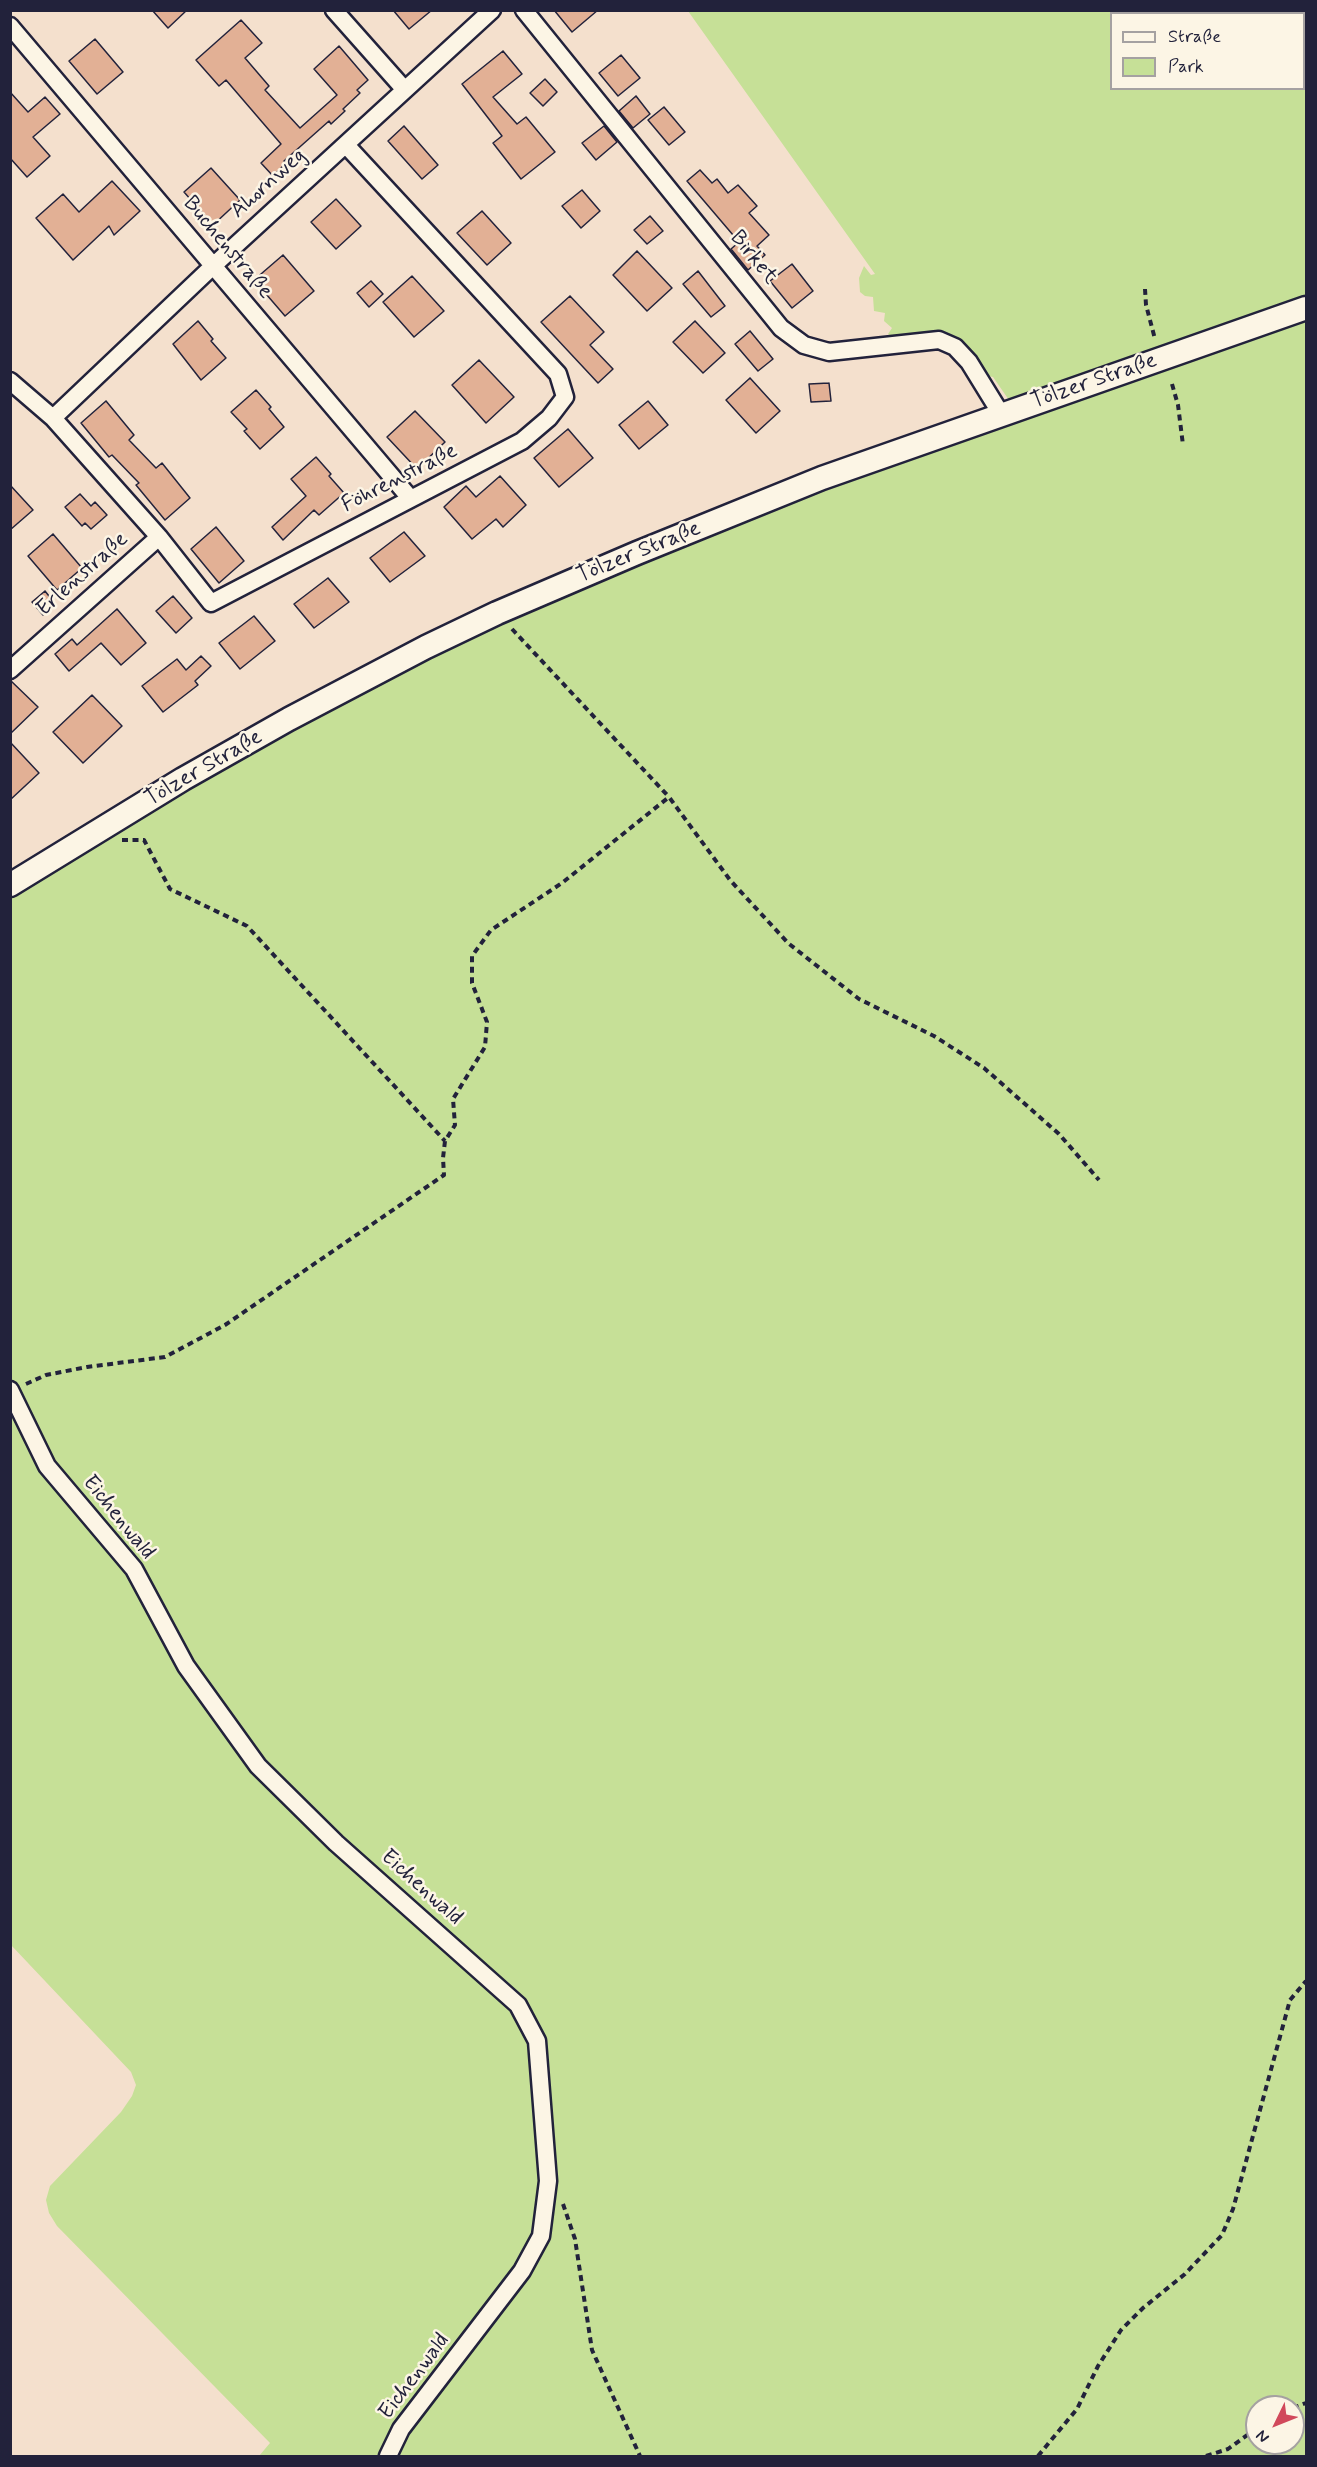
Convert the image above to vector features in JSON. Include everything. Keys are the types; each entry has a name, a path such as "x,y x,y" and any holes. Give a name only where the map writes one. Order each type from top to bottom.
{"main road":[{"name":"Tölzer Straße","path":"10,885 289,719 426,647 497,613 822,478 1306,308"}],"street":[{"path":"334,10 405,90"},
{"name":"Ahornweg","path":"52,418 213,266 492,10"},
{"name":"Birket","path":"524,10 781,328 804,345 829,352 939,340 955,347 969,362 1001,414"},
{"name":"Buchenstraße","path":"10,26 410,498"},
{"name":"Föhrenstraße","path":"10,381 52,418 159,537 211,603 522,441 549,418 565,397 558,374 346,145"},
{"name":"Erlenstraße","path":"10,670 159,537"},
{"name":"Eichenwald","path":"11,1390 47,1466 134,1569 186,1666 258,1766 336,1843 518,2005 537,2041 548,2181 541,2236 522,2271 401,2429 388,2457"}],"path":[{"path":"1145,289 1146,305 1155,339"},
{"path":"1172,384 1178,405 1183,445"},
{"path":"497,613 669,797 730,880 788,943 859,999 934,1036 984,1068 1059,1134 1099,1180"},
{"path":"11,1390 46,1375 165,1357 225,1325 444,1175 445,1142 455,1125 453,1100 485,1047 487,1022 472,983 472,956 491,930 562,883 669,797"},
{"path":"100,830 111,840 144,840 170,889 247,926 445,1142"},
{"path":"1038,2457 1077,2409 1098,2366 1121,2330 1143,2308 1185,2274 1222,2235 1233,2209 1290,2000 1306,1981"},
{"path":"548,2181 566,2208 575,2239 592,2350 640,2457"},
{"path":"1206,2457 1228,2449 1245,2437"}],"green space":[{"path":"688,11 1306,11 1306,2456 259,2456 270,2443 57,2226 49,2213 46,2200 50,2186 121,2112 132,2096 136,2085 131,2072 11,1945 11,899 187,788 299,726 485,630 824,488 1011,403 993,377 941,347 895,339 888,334 892,328 884,321 885,313 874,311 873,297 865,296 860,292 859,278 864,266 871,275 875,274"}],"building":[{"path":"152,10 187,10 168,28"},
{"path":"393,10 432,10 409,29"},
{"path":"554,10 598,10 572,32"},
{"path":"241,20 262,43 245,58 269,86 265,90 300,128 337,95 314,69 339,46 368,80 357,90 360,93 343,109 345,111 331,124 329,121 284,161 286,163 273,176 261,163 281,144 226,80 219,86 196,60"},
{"path":"95,39 123,72 97,94 69,61"},
{"path":"503,51 522,74 493,97 517,124 526,117 555,152 521,179 493,143 502,136 462,84"},
{"path":"621,55 640,78 618,96 599,73"},
{"path":"545,79 557,92 543,106 530,93"},
{"path":"10,92 28,112 45,97 60,114 33,137 50,156 27,177 10,158"},
{"path":"636,96 650,114 633,128 619,111"},
{"path":"664,107 685,132 669,145 648,120"},
{"path":"404,126 438,165 422,179 388,141"},
{"path":"604,126 617,142 596,160 582,143"},
{"path":"211,168 240,200 213,225 184,192"},
{"path":"700,170 712,183 717,179 728,193 738,185 757,206 749,213 769,235 757,246 765,255 748,270 731,249 739,242 687,181"},
{"path":"112,181 140,211 114,235 109,226 73,260 36,218 63,194 79,212"},
{"path":"582,190 600,211 581,228 562,206"},
{"path":"336,199 361,226 336,249 311,222"},
{"path":"482,211 511,243 487,265 457,233"},
{"path":"650,216 663,231 647,244 634,230"},
{"path":"637,251 672,288 647,311 613,275"},
{"path":"283,255 314,291 285,316 254,280"},
{"path":"792,264 813,291 792,308 770,281"},
{"path":"698,271 725,306 711,317 683,284"},
{"path":"412,276 444,311 414,337 383,302"},
{"path":"371,281 383,294 369,307 357,293"},
{"path":"570,296 604,332 590,345 613,369 598,383 541,322"},
{"path":"198,321 226,358 201,380 173,344"},
{"path":"695,321 725,353 703,373 673,342"},
{"path":"750,331 773,359 758,371 735,344"},
{"path":"479,360 514,397 486,423 452,385"},
{"path":"750,378 780,411 756,433 726,400"},
{"path":"829,383 831,401 811,402 809,384"},
{"path":"256,390 284,427 260,449 244,431 247,429 231,412"},
{"path":"106,401 134,435 129,440 156,468 162,463 190,498 165,520 136,485 139,483 112,455 109,457 81,423"},
{"path":"648,401 668,425 639,449 619,425"},
{"path":"415,411 445,442 417,469 387,437"},
{"path":"568,429 593,458 559,487 534,458"},
{"path":"316,457 344,493 319,515 314,510 283,540 272,527 306,496 291,479"},
{"path":"500,476 526,505 503,527 496,519 472,539 444,507 466,486 476,497"},
{"path":"10,485 33,510 10,530"},
{"path":"80,494 91,506 95,502 107,515 91,529 85,523 82,526 65,507"},
{"path":"216,527 244,561 219,583 191,549"},
{"path":"404,532 425,556 390,582 370,558"},
{"path":"53,534 82,568 57,590 28,556"},
{"path":"328,578 349,602 314,628 294,604"},
{"path":"45,591 56,605 43,615 32,602"},
{"path":"173,596 192,618 176,633 156,611"},
{"path":"117,609 146,643 121,665 101,643 69,671 55,654 72,639 77,645"},
{"path":"254,616 275,641 240,669 219,643"},
{"path":"201,656 211,666 195,681 198,685 163,712 142,686 177,659 186,670"},
{"path":"10,680 38,707 10,734"},
{"path":"92,695 122,726 83,763 53,732"},
{"path":"10,742 39,773 10,800"}]}
